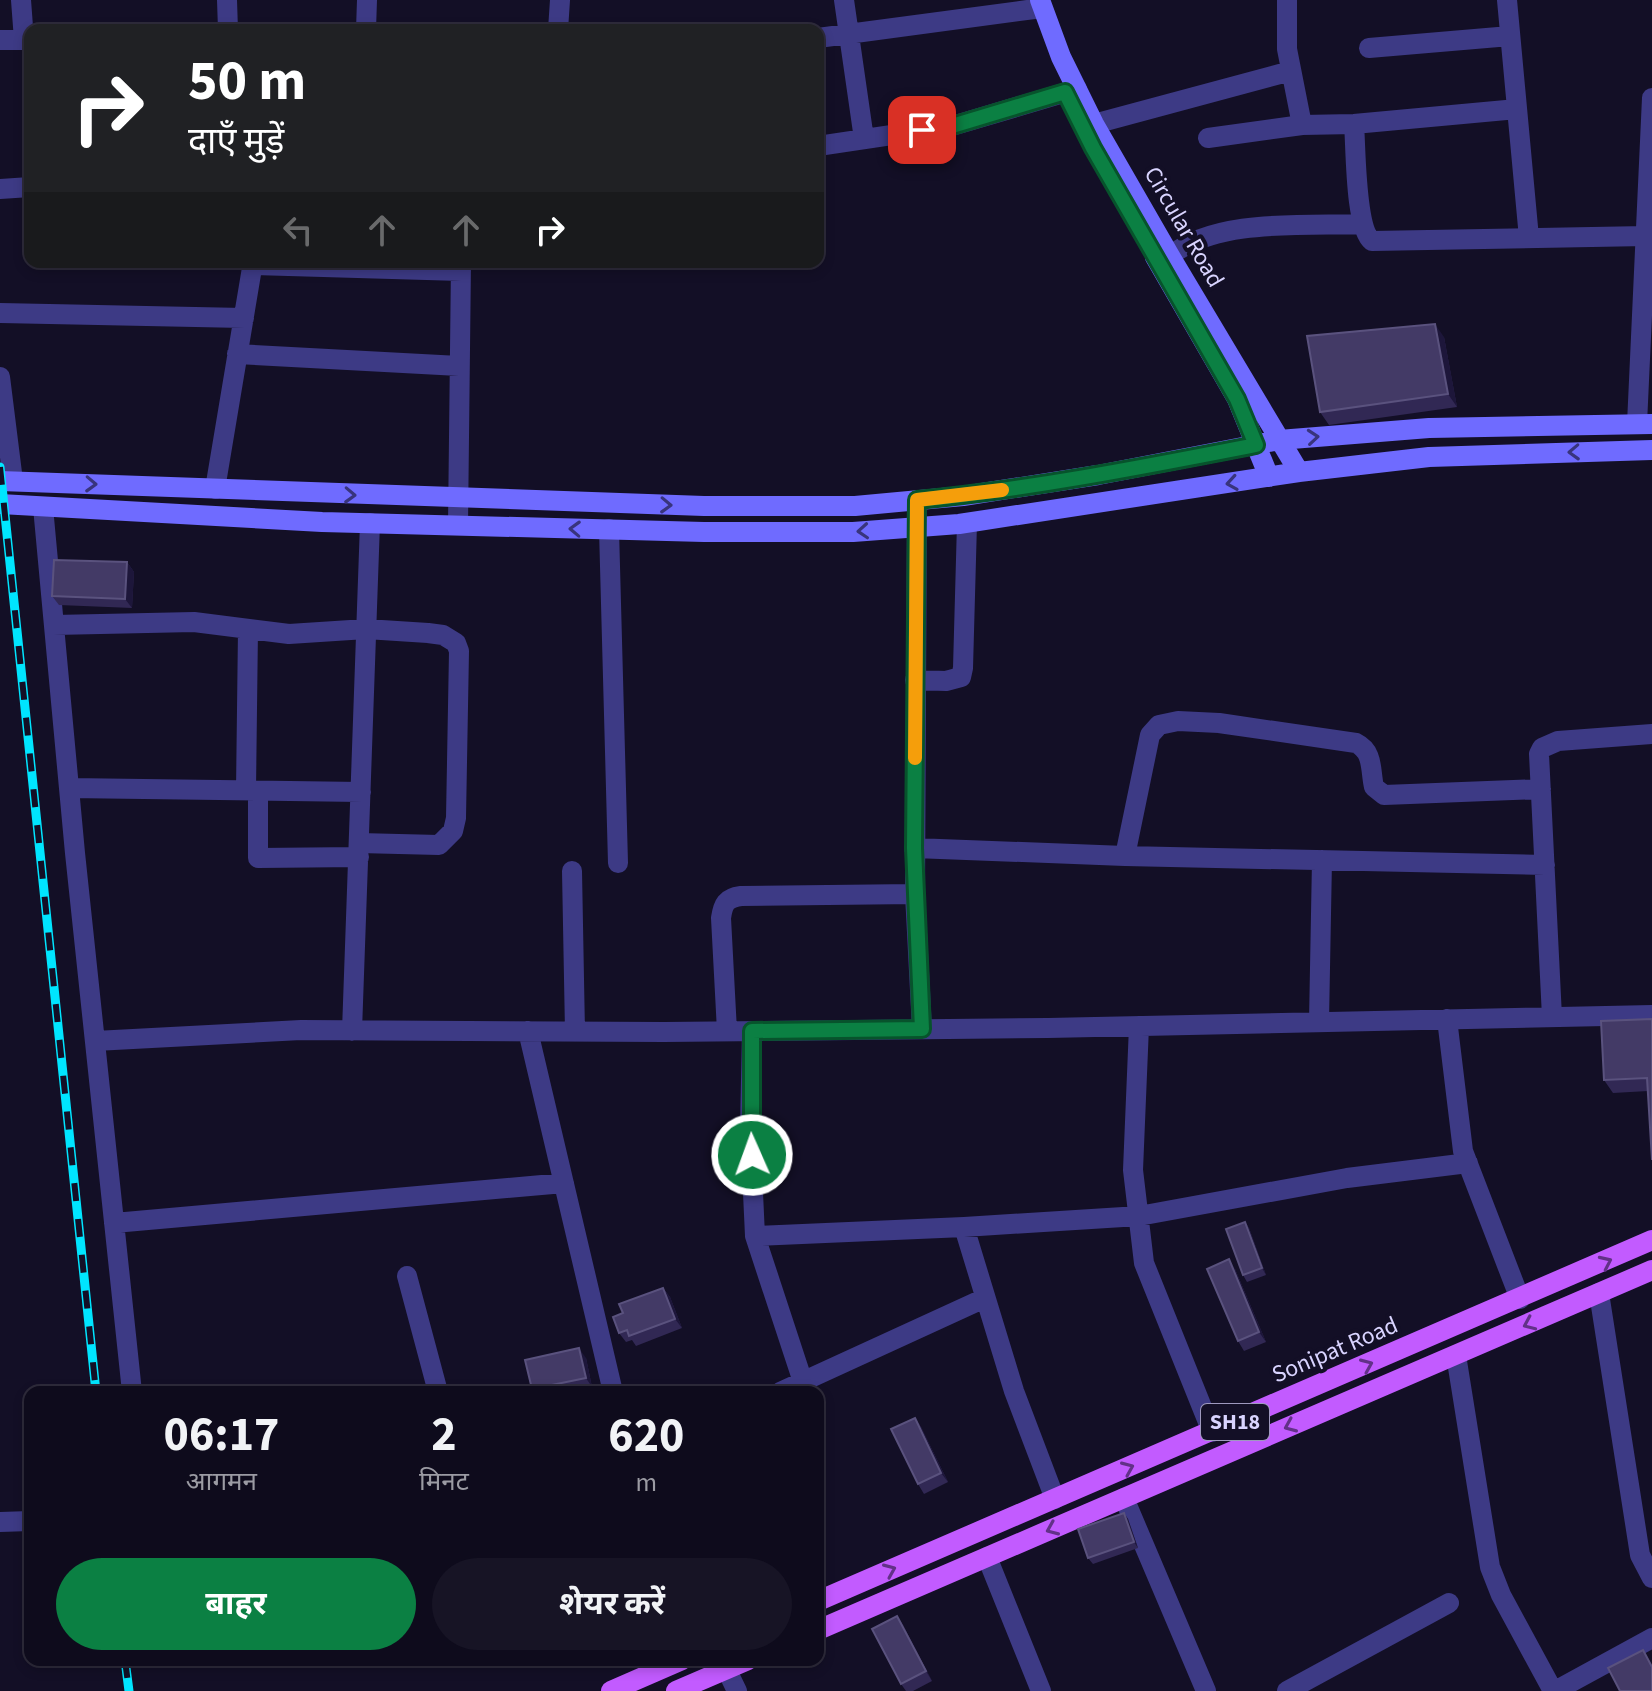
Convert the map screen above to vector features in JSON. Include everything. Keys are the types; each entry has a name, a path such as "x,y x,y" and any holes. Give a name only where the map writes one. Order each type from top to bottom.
{"main road":[{"name":"Circular Road","path":"1034,4 1048,59 1094,124 1299,472"},
{"name":"Circular Road","path":"1071,90 1093,148 1237,399 1269,477"},
{"path":"6,481 458,498 855,506 963,496 1098,475 1279,440 1429,428 1645,424"},
{"path":"0,504 370,523 853,532 967,523 1299,472 1429,457 1652,450"},
{"path":"779,532 781,506"},
{"name":"Sonipat Road","path":"824,1598 1652,1240"},
{"name":"SH18","path":"824,1627 1652,1270"},
{"path":"611,1691 668,1666"},
{"path":"676,1691 722,1666"}],"street":[{"path":"21,0 25,24"},
{"path":"227,0 228,24"},
{"path":"366,24 367,0"},
{"path":"558,24 560,0"},
{"path":"844,0 864,139"},
{"path":"1287,0 1287,49 1302,125"},
{"path":"1507,0 1529,238"},
{"path":"824,37 1034,4"},
{"path":"1369,48 1510,36"},
{"path":"0,40 24,40"},
{"path":"1094,124 1291,71"},
{"path":"824,145 952,126 1071,90"},
{"path":"1645,424 1646,236 1652,98"},
{"path":"1208,138 1302,125 1354,124 1517,109"},
{"path":"1354,124 1362,224 1365,236 1372,241 1646,236"},
{"path":"0,189 24,187"},
{"path":"1170,256 1182,246 1208,234 1243,229 1362,224"},
{"path":"215,489 251,268"},
{"path":"458,525 461,268"},
{"path":"0,313 244,318"},
{"path":"237,354 459,366"},
{"path":"0,377 6,481"},
{"path":"917,500 914,848 922,1029"},
{"path":"43,507 131,1386"},
{"path":"352,1031 370,523"},
{"path":"915,680 946,681 961,677 967,523"},
{"path":"609,529 618,863"},
{"path":"54,625 194,622 289,634 366,629 443,635 456,643 459,651 456,818 453,831 439,845 258,858 252,790 248,629"},
{"path":"1125,856 1150,735 1159,725 1169,722 1219,723 1356,743 1370,756 1374,787 1384,795 1541,789"},
{"path":"1552,1017 1539,754 1548,743 1652,734"},
{"path":"69,788 361,792"},
{"path":"914,848 1545,865"},
{"path":"1319,1022 1322,860"},
{"path":"572,871 575,1032"},
{"path":"727,1031 721,918 723,905 728,899 741,896 915,894"},
{"path":"95,1041 301,1030 752,1031 1652,1015"},
{"path":"1447,1019 1463,1151 1520,1299"},
{"path":"1139,1026 1133,1170 1144,1263 1212,1432"},
{"path":"528,1031 612,1386"},
{"path":"752,1031 750,1128 755,1236 803,1382"},
{"path":"755,1236 1139,1216 1347,1178 1468,1163"},
{"path":"114,1223 564,1183"},
{"path":"964,1227 1014,1391 1055,1499"},
{"path":"407,1276 436,1386"},
{"path":"1599,1293 1640,1555 1652,1578"},
{"path":"794,1386 985,1298"},
{"path":"1456,1355 1490,1567 1501,1595 1554,1691 1652,1638"},
{"path":"1124,1498 1206,1691"},
{"path":"0,1522 24,1521"},
{"path":"987,1557 1041,1691"},
{"path":"1287,1691 1449,1603"},
{"path":"724,1666 737,1691"}],"building":[{"path":"1435,324 1448,394 1320,412 1307,336"},
{"path":"54,560 127,562 125,599 52,596"},
{"path":"1652,1019 1652,1160 1647,1078 1604,1080 1601,1021"},
{"path":"1245,1222 1262,1268 1243,1275 1226,1229"},
{"path":"1229,1259 1259,1332 1238,1341 1207,1269"},
{"path":"663,1288 675,1319 629,1336 627,1330 619,1333 613,1317 623,1313 619,1304"},
{"path":"579,1348 586,1378 531,1386 525,1360"},
{"path":"915,1418 941,1473 918,1484 891,1429"},
{"path":"1124,1513 1134,1542 1088,1558 1078,1529"},
{"path":"897,1616 926,1671 901,1684 872,1629"},
{"path":"1643,1650 1652,1667 1652,1691 1620,1691 1608,1668"}],"railway":[{"path":"0,467 95,1386"},
{"path":"126,1666 129,1691"}],"slow traffic":[{"path":"915,758 917,500 1002,490"}],"route":[{"path":"752,1155 752,1031 922,1029 914,848 917,500 1098,475 1256,445 1237,399 1093,148 1065,92 952,126 922,130"}]}
